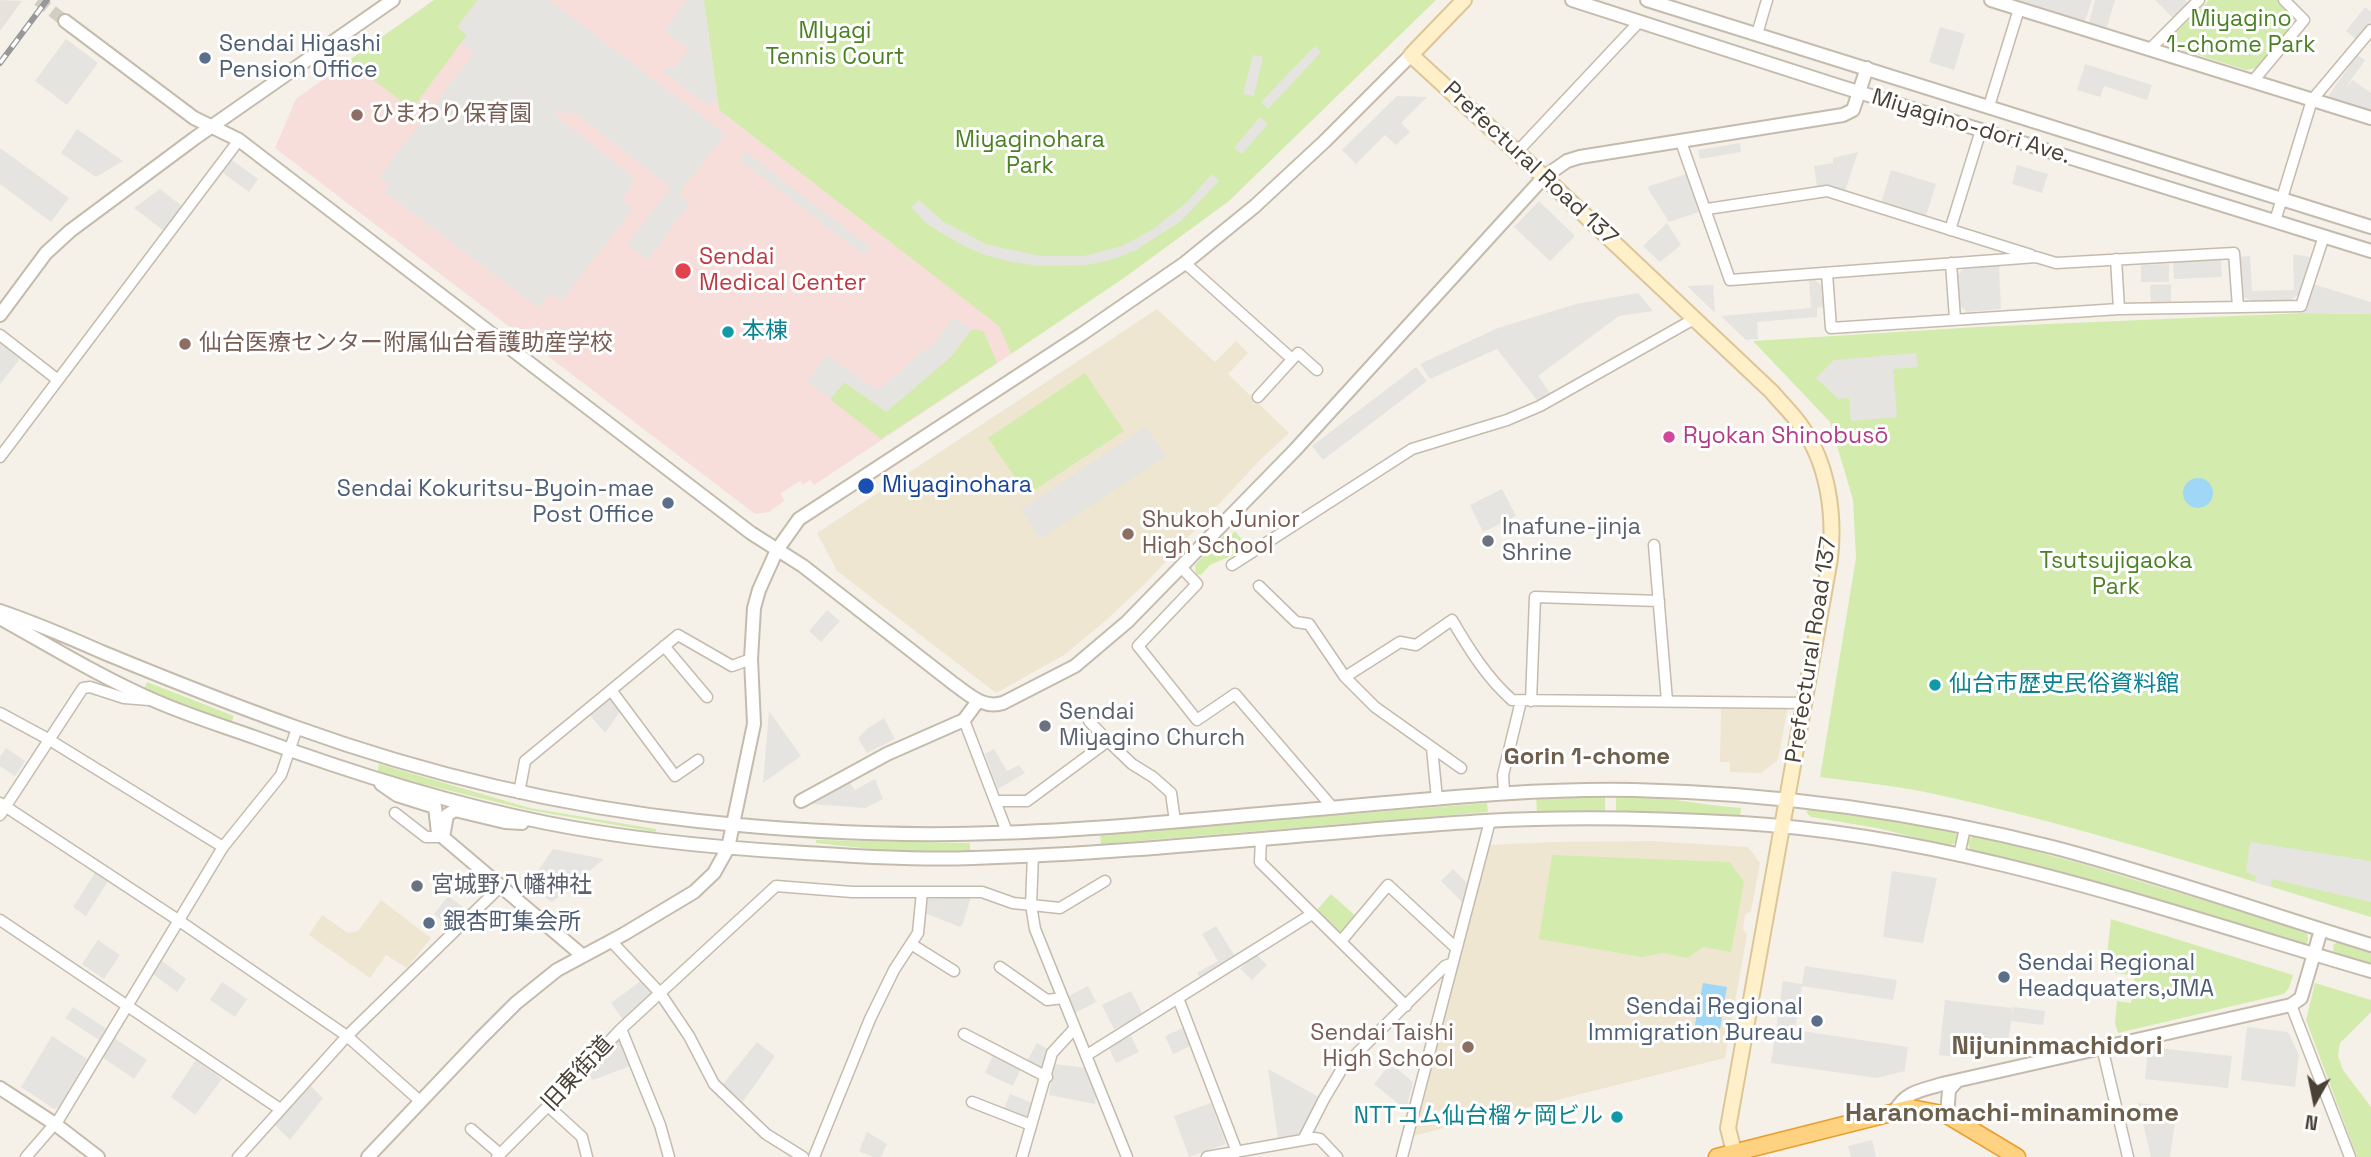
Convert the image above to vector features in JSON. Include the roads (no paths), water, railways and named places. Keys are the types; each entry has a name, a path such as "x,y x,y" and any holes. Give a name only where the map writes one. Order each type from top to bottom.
{"highway":[{"path":"1717,1157 1895,1111 1920,1108 1947,1115 2017,1157"}],"main road":[{"path":"1411,55 1464,0"},
{"name":"Prefectural Road 137","path":"1411,55 1772,392 1801,426 1815,449 1827,485 1831,510 1831,552 1728,1128 1734,1152"}],"street":[{"path":"0,315 47,253 70,231 212,126 393,0"},
{"name":"Miyagino-dori Ave.","path":"1572,0 2371,251"},
{"name":"Miyagino-dori Ave.","path":"1647,0 2371,227"},
{"path":"1757,34 1767,0"},
{"path":"1991,0 2371,118"},
{"path":"2150,49 2200,0"},
{"path":"2253,81 2304,20 2284,0"},
{"path":"1989,106 2019,9"},
{"path":"65,21 194,118 239,140 751,533 803,566 978,701 994,706 1075,666 1128,622 1295,450 1544,177 1567,161 1580,157 1843,115 1853,110 1867,68"},
{"path":"1517,152 1639,22"},
{"path":"2275,221 2312,100 2371,30"},
{"path":"368,1157 516,1003 557,970 694,892 714,873 728,848 754,724 751,659 754,608 777,550 799,519 1082,334 1185,263 1255,206 1411,55"},
{"path":"1950,230 1981,130"},
{"path":"0,457 239,140"},
{"path":"1681,142 1730,280 2036,257"},
{"path":"1707,209 1827,191 2056,263 2234,253 2238,307"},
{"path":"1827,273 1831,328 2119,309 2301,306 2324,236"},
{"path":"2116,259 2119,309"},
{"path":"1185,263 1292,359"},
{"path":"1951,263 1955,319"},
{"path":"1232,565 1412,449 1507,421 1695,319"},
{"path":"0,335 58,380"},
{"path":"1258,397 1298,353 1317,370"},
{"path":"1654,544 1667,701"},
{"path":"1181,567 1197,584 1138,646 1197,720 1235,694 1333,808"},
{"path":"1259,586 1296,622 1309,624 1345,677 1375,707 1461,768"},
{"path":"1504,792 1503,775 1526,701 1535,597 1659,601"},
{"path":"0,611 45,626 103,652 298,728 388,758 519,793 639,814 732,824 882,834 1007,832 1175,821 1504,792 1637,790 1787,799 1868,810 2065,850 2371,945"},
{"path":"0,618 97,673 153,700 372,778 549,823 728,848 905,858 1033,855 1490,821 1636,818 1782,827 1828,831 1959,855 2072,883 2371,971"},
{"path":"1345,677 1400,642 1416,645 1452,620 1468,648 1500,690 1513,700 1804,703"},
{"path":"519,793 525,761 678,635 732,666 751,659"},
{"path":"664,646 707,697"},
{"path":"153,700 124,698 90,687 83,688 2,808 178,920 347,1036 420,1101"},
{"path":"611,690 675,776 698,760"},
{"path":"801,801 887,754 964,720 978,701"},
{"path":"0,713 48,739 223,847"},
{"path":"964,720 1007,832"},
{"path":"1089,721 1132,764 1171,793 1175,821"},
{"path":"26,1157 55,1124 223,847 281,775 298,728"},
{"path":"996,801 1027,801 1108,741"},
{"path":"1432,748 1437,799"},
{"path":"372,778 397,794 435,807 438,833 583,956"},
{"path":"443,837 447,815 456,810 505,822 549,823"},
{"path":"395,813 426,838 443,837"},
{"path":"1402,1157 1490,821"},
{"path":"1959,855 1965,828"},
{"path":"1261,839 1260,862 1406,1006"},
{"path":"1033,855 1031,905 1035,929 1127,1157"},
{"name":"旧東街道","path":"499,1155 621,1029 776,887 852,892 982,892 1013,903 1060,908 1105,881"},
{"path":"1342,940 1388,885 1456,948"},
{"path":"238,1157 347,1036 500,887"},
{"path":"814,1157 870,1019 894,970 918,933 922,892"},
{"path":"1087,1055 1312,914"},
{"path":"0,920 280,1109"},
{"path":"1895,1111 1902,1099 1915,1092 2291,1005 2301,998 2321,930"},
{"path":"611,941 660,993 689,1036 714,1084 766,1134 803,1157"},
{"path":"911,944 954,971"},
{"path":"1303,1140 1343,1067 1445,966 1453,963"},
{"path":"1000,967 1047,1000 1063,998"},
{"path":"1178,998 1237,1152"},
{"path":"2291,1005 2350,1157"},
{"path":"1022,1157 1052,1053 1075,1028"},
{"path":"621,1029 660,1125 669,1157"},
{"path":"964,1034 1046,1077"},
{"path":"2102,1047 2129,1157"},
{"path":"1947,1115 1949,1090 1957,1081"},
{"path":"0,1088 55,1124 98,1157"},
{"path":"972,1102 1031,1125"},
{"path":"548,1106 582,1137 587,1157"},
{"path":"471,1129 499,1155"},
{"path":"1207,1157 1321,1139 1337,1157"}],"water":[{"path":"2198,478 2209,482 2213,493 2209,504 2198,508 2187,504 2183,493 2187,482"},
{"path":"1703,983 1727,987 1719,1035 1694,1030"}],"tunnel":[{"path":"38,0 65,21"}],"railway":[{"path":"0,63 47,0"}],"place":[{"name":"Sendai Higashi Pension Office","path":"205,58"},
{"name":"ひまわり保育園","path":"357,115"},
{"name":"Sendai Medical Center","path":"683,271"},
{"name":"本棟","path":"728,332"},
{"name":"仙台医療センター附属仙台看護助産学校","path":"185,344"},
{"name":"Ryokan Shinobusō","path":"1669,437"},
{"name":"Miyaginohara","path":"866,486"},
{"name":"Sendai Kokuritsu-Byoin-mae Post Office","path":"668,503"},
{"name":"Shukoh Junior High School","path":"1128,534"},
{"name":"Inafune-jinja Shrine","path":"1488,541"},
{"name":"仙台市歴史民俗資料館","path":"1935,685"},
{"name":"Sendai Miyagino Church","path":"1045,726"},
{"name":"宮城野八幡神社","path":"417,886"},
{"name":"銀杏町集会所","path":"429,923"},
{"name":"Sendai Regional Headquaters,JMA","path":"2004,977"},
{"name":"Sendai Regional Immigration Bureau","path":"1817,1021"},
{"name":"Sendai Taishi High School","path":"1468,1047"},
{"name":"NTTコム仙台榴ヶ岡ビル","path":"1617,1117"}],"district":[{"name":"Gorin 1-chome","path":"1587,757"},
{"name":"Nijuninmachidori","path":"2057,1047"},
{"name":"Haranomachi-minaminome","path":"2012,1114"}],"park label":[{"name":"Miyagino 1-chome Park","path":"2241,33"},
{"name":"MIyagi Tennis Court","path":"835,45"},
{"name":"Miyaginohara Park","path":"1030,154"},
{"name":"Tsutsujigaoka Park","path":"2116,575"}]}
